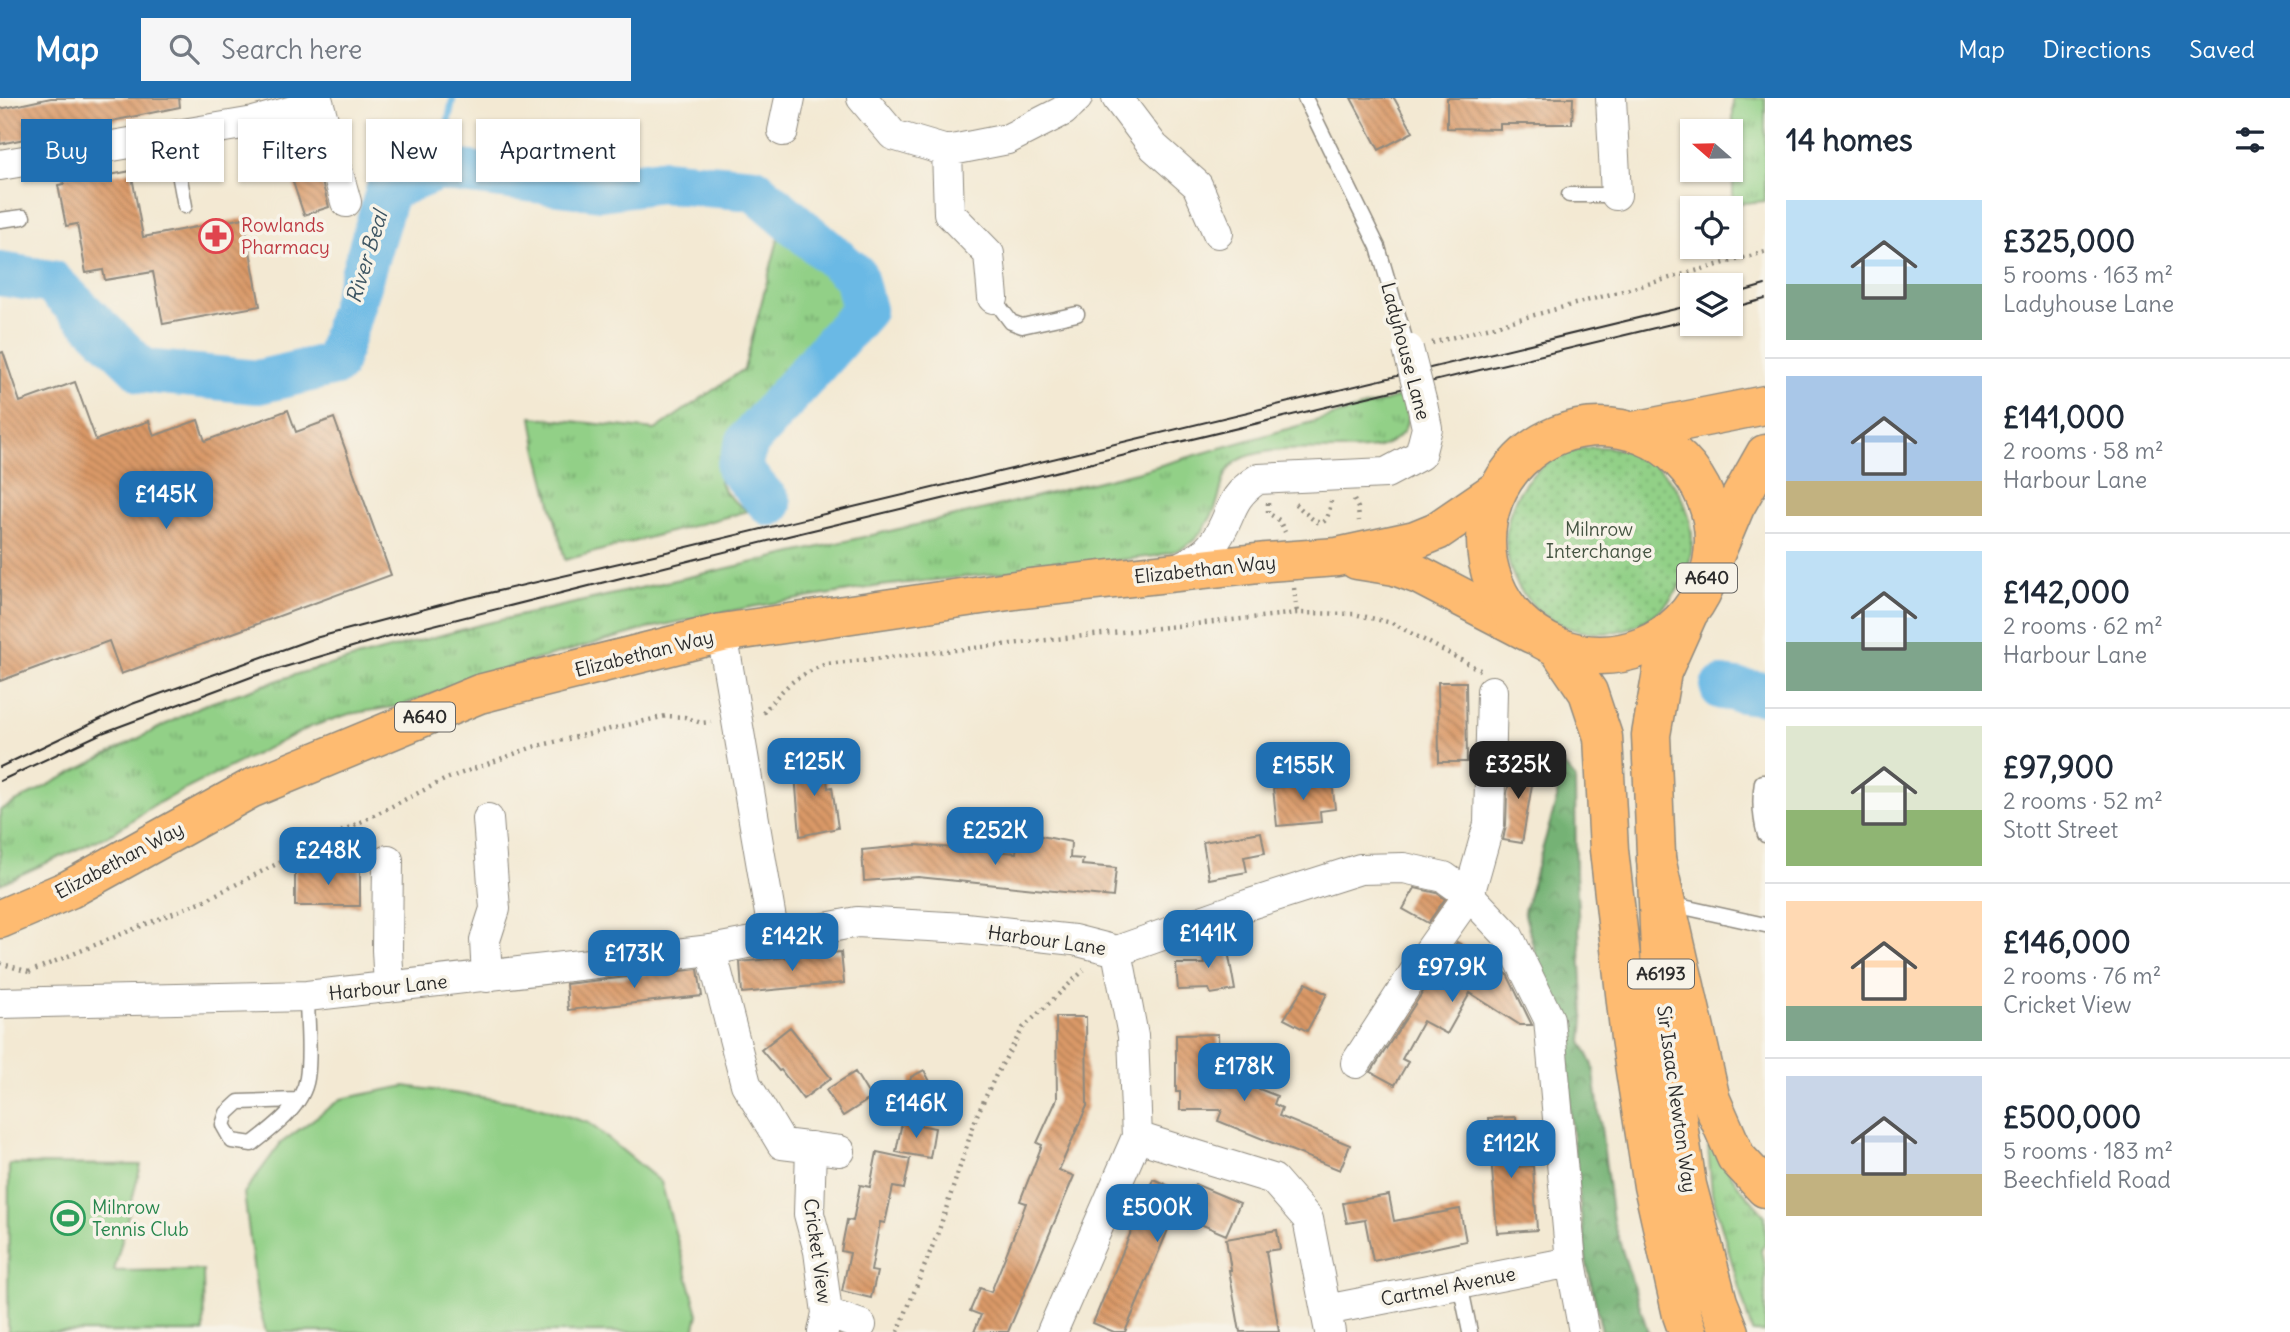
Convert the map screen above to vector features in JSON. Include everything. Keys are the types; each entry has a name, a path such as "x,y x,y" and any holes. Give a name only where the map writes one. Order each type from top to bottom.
{"main road":[{"name":"A640","path":"1765,405 1634,430 1602,426 1580,428 1540,442 1515,463 1497,490 1487,521 1486,553 1493,584 1509,611 1545,641 1585,654 1614,655 1642,647 1667,634 1688,614 1705,587 1714,556 1735,507 1765,454"},
{"name":"A640","path":"1634,430 1663,444 1687,466 1705,493 1714,524 1714,556"},
{"name":"Elizabethan Way","path":"0,919 70,888 250,789 479,694 722,633 1022,589 1283,562 1348,544 1415,540 1437,531 1497,490"},
{"name":"Elizabethan Way","path":"1348,544 1419,575 1545,641"},
{"name":"Sir Isaac Newton Way","path":"1688,614 1662,672 1651,734 1663,1022 1687,1185 1718,1302 1730,1332"},
{"name":"Sir Isaac Newton Way","path":"1545,641 1588,691 1603,737 1609,850 1630,1038 1653,1186 1688,1332"},
{"path":"1656,859 1711,1100 1736,1157 1765,1188"}],"street":[{"path":"783,131 790,98"},
{"path":"862,98 893,135 947,151 1008,139 1063,111 1077,98"},
{"path":"1117,98 1154,147 1197,185 1218,233"},
{"path":"1611,98 1616,195"},
{"path":"224,127 254,122 317,101 346,202"},
{"path":"0,165 126,144"},
{"path":"947,151 949,213 989,254 993,298"},
{"name":"Ladyhouse Lane","path":"1169,573 1210,548 1225,525 1230,508 1246,486 1258,479 1386,473 1420,455 1427,428 1408,349"},
{"path":"1230,508 1241,537 1251,550 1283,562"},
{"path":"722,633 774,937"},
{"path":"1356,1063 1416,970 1469,895 1489,824 1492,691"},
{"path":"487,977 485,940 495,909 488,819"},
{"path":"388,860 389,987"},
{"name":"Harbour Lane","path":"0,1003 307,996 711,950 857,922 965,928 1074,940 1117,951 1360,869 1404,868 1444,877 1469,895 1508,936 1549,1019 1571,1262 1584,1332"},
{"name":"Cricket View","path":"711,950 746,1083 782,1143 825,1149 809,1214 819,1251 825,1322 861,1325"},
{"path":"1052,1332 1137,1137 1133,1036 1117,951"},
{"path":"1137,1137 1273,1179 1308,1219 1328,1321"},
{"name":"Cartmel Avenue","path":"1328,1321 1460,1284 1571,1262"}],"lane":[{"name":"Ladyhouse Lane","path":"1305,98 1378,247 1408,349"},
{"path":"181,182 185,206"},
{"path":"1569,195 1616,195"},
{"path":"0,220 23,216"},
{"path":"993,298 1011,322 1022,326 1077,314"},
{"path":"1765,782 1762,782 1760,816 1765,835"},
{"path":"1665,902 1765,925"},
{"path":"297,1100 239,1102 227,1113 223,1125 232,1141 252,1144 281,1122 297,1100 307,1080 307,996"},
{"path":"1460,1284 1470,1332"}],"path":[{"path":"1443,341 1765,252"},
{"path":"1290,500 1310,520 1318,522 1325,520 1330,512 1336,492"},
{"path":"1348,544 1358,508 1351,494"},
{"path":"1272,500 1268,503 1268,513 1284,526 1283,562 1297,613"},
{"path":"29,972 205,900 446,779 533,747 666,716 685,717 701,723 761,716 782,690 799,675 826,664 1297,613 1354,614 1392,623 1474,666 1490,678 1492,691"},
{"path":"898,1332 939,1230 977,1115 1023,1028 1056,993 1098,957 1117,951"}],"green space":[{"path":"1733,98 1765,98 1765,201 1743,203 1743,196 1733,196 1733,182 1743,182 1743,119 1733,119"},
{"path":"781,228 846,277 853,298 849,313 754,411 725,453 719,469 723,489 748,511 565,560 532,417 655,430 744,369"},
{"path":"1403,396 1407,414 1405,428 1398,437 1382,446 1361,450 1282,450 1241,459 1227,471 1217,504 1205,527 1190,543 1175,551 1156,556 880,586 751,607 654,627 518,665 399,706 349,714 310,727 154,805 113,833 0,884 0,810 201,706 300,673 483,624 1140,471"},
{"name":"Milnrow Interchange","path":"1599,447 1635,454 1665,474 1685,504 1692,540 1685,576 1665,606 1635,626 1599,633 1563,626 1533,606 1513,576 1506,540 1513,504 1533,474 1563,454"},
{"path":"1557,757 1575,778 1576,875 1584,1018 1582,1042 1593,1065 1613,1221 1648,1332 1602,1332 1586,1260 1561,1027 1539,968 1524,911 1557,799"},
{"path":"405,1086 529,1104 589,1123 661,1182 698,1314 694,1332 266,1332 258,1304 244,1193 281,1143 341,1099"},
{"path":"1708,1147 1712,1147 1739,1186 1765,1216 1765,1243 1761,1250 1765,1270 1765,1332 1752,1332 1712,1193"},
{"name":"Milnrow Tennis Club","path":"9,1164 141,1165 114,1271 203,1270 204,1332 8,1332"}],"building":[{"path":"51,98 179,98 180,107 112,121 21,119 21,140 0,144 0,109"},
{"path":"1351,98 1394,98 1413,132 1379,150"},
{"path":"1447,98 1573,98 1572,124 1500,124 1500,129 1447,128"},
{"path":"126,172 126,182 133,182 143,237 244,218 260,306 163,324 153,272 105,280 103,270 86,273 77,224 66,226 58,185 112,182 112,175"},
{"path":"293,182 322,182 329,207 304,215"},
{"path":"3,352 20,402 75,382 96,440 149,421 154,436 198,420 205,441 288,410 296,432 334,418 391,575 121,674 109,641 0,681 0,353"},
{"path":"1438,682 1466,682 1467,762 1439,762"},
{"path":"824,758 828,788 832,787 838,828 800,836 794,762"},
{"path":"1512,763 1535,767 1522,843 1503,840"},
{"path":"1317,780 1317,783 1332,781 1335,809 1320,811 1321,822 1277,826 1273,788"},
{"path":"1261,832 1265,853 1244,857 1247,872 1209,879 1203,842"},
{"path":"1036,835 1071,842 1070,858 1083,859 1082,865 1116,868 1113,897 918,877 864,881 862,850 916,845 1016,853 1018,836 1036,838"},
{"path":"295,867 360,867 360,906 295,906"},
{"path":"1415,888 1437,893 1445,899 1428,923 1403,909"},
{"path":"1219,933 1223,952 1228,951 1235,990 1211,994 1209,989 1178,990 1176,964 1205,964 1200,940"},
{"path":"1457,942 1507,974 1532,1025 1520,1025 1470,993 1447,1034 1423,1021 1402,1059 1408,1062 1395,1085 1371,1072 1430,981 1433,983"},
{"path":"841,952 844,983 742,993 740,962"},
{"path":"698,969 702,996 568,1010 566,984"},
{"path":"1306,983 1327,994 1307,1031 1284,1019"},
{"path":"1056,1017 1086,1017 1087,1106 1059,1170 1074,1176 1008,1332 974,1332 981,1315 970,1311 980,1288 991,1292 1026,1203 1020,1201 1042,1145 1037,1143 1057,1099"},
{"path":"790,1027 831,1078 803,1099 781,1070 779,1071 761,1050"},
{"path":"1218,1034 1219,1073 1277,1096 1274,1104 1282,1108 1279,1116 1350,1145 1340,1170 1218,1121 1222,1110 1180,1110 1180,1092 1176,1092 1176,1035"},
{"path":"924,1070 939,1099 903,1117 911,1077"},
{"path":"855,1072 871,1098 843,1116 826,1090"},
{"path":"1516,1117 1519,1167 1533,1166 1537,1230 1497,1233 1488,1118"},
{"path":"902,1122 935,1128 930,1158 896,1152"},
{"path":"877,1152 910,1159 904,1189 893,1187 885,1223 880,1222 871,1271 877,1272 871,1298 842,1291 850,1253 841,1251 847,1220 853,1221 860,1185 870,1187"},
{"path":"1153,1179 1190,1195 1195,1184 1240,1203 1226,1235 1175,1213 1125,1332 1114,1332 1093,1323"},
{"path":"1389,1195 1394,1221 1460,1209 1466,1241 1373,1261 1365,1220 1347,1223 1343,1203"},
{"path":"1277,1230 1280,1249 1266,1251 1279,1332 1240,1332 1226,1239"}],"waterway":[{"path":"449,119 453,98"},
{"name":"River Beal","path":"0,274 51,282 143,371 258,382 335,364 388,189 438,169 600,189 661,181 754,189 855,275 864,310 748,441 738,468 770,504"},
{"name":"River Beal","path":"1722,688 1765,694"}],"tram line":[{"path":"1743,291 1765,285"},
{"path":"1743,305 1765,299"},
{"path":"0,767 132,704 315,638 459,600 1680,308"},
{"path":"0,781 102,733 254,676 386,637 788,536 1680,322"}],"place":[{"name":"Rowlands Pharmacy","path":"216,236"},
{"name":"Milnrow Tennis Club","path":"68,1218"}]}
